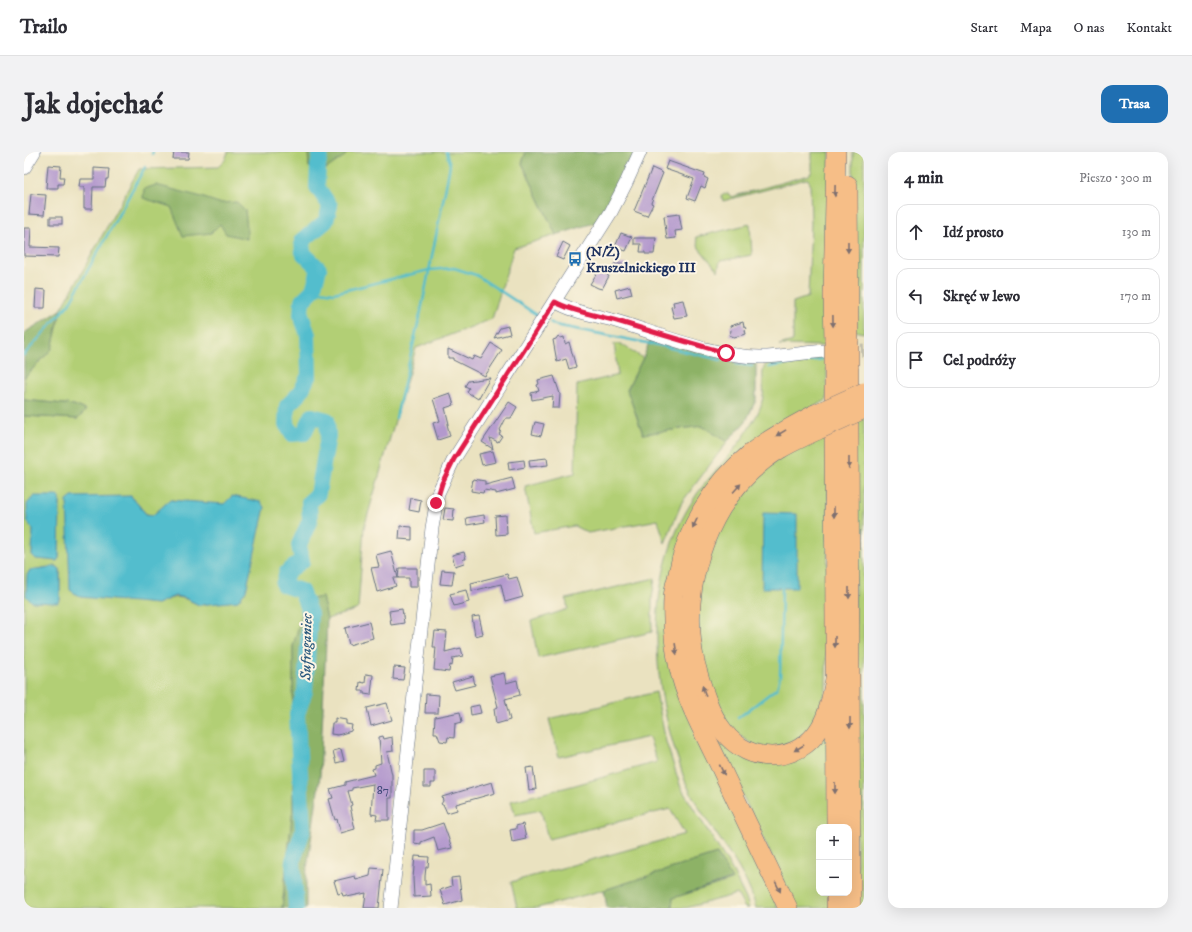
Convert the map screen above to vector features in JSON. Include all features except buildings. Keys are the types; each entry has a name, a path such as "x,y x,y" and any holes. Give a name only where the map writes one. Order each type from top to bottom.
{"highway":[{"path":"836,152 833,295 839,353 849,393 829,425 835,679 836,824"},
{"path":"839,353 848,152"},
{"path":"835,679 825,719 813,738 795,751 773,756 750,752 740,746 721,728 706,698 691,643 690,614 696,569 704,543 714,520 728,497 762,462 779,450 798,439 864,409"},
{"path":"788,908 686,692 679,669 674,636 673,598 684,548 702,509 733,469 751,453 785,431 829,425"},
{"path":"829,425 851,908"},
{"path":"836,896 836,908"}],"street":[{"path":"24,168 34,152"},
{"path":"391,908 432,528 438,493 454,459 611,212 640,152"},
{"path":"555,302 584,313 615,320 726,353 760,357 839,353"}],"green space":[{"path":"228,152 308,152 309,167 346,155 346,152 526,152 522,163 556,235 514,248 492,319 416,348 364,528 358,609 327,619 322,597 293,646 293,808 282,908 24,908 24,416 78,419 86,410 74,405 24,400 24,378 52,349 61,310 139,169 218,167 225,160","holes":["131,496 146,514 153,515 171,500 224,505 199,605 187,599 178,597 157,604","60,498 59,558 57,561 32,555 33,530","56,566 60,569 60,600 58,603 27,575 30,570"]},
{"path":"308,152 346,152 346,155 322,172 309,167"},
{"path":"526,152 636,152 600,221 556,235 522,163"},
{"path":"812,152 830,152 827,346 779,345 793,341 793,302 808,297 811,223 810,183 808,179 806,179 723,201 721,195 728,193 731,197 809,175 812,171"},
{"path":"853,152 864,152 864,333 854,331"},
{"path":"156,185 219,203 237,202 245,210 247,239 226,234 220,224 211,233 183,236 171,207 143,198 144,189"},
{"path":"750,224 752,255 720,261 718,271 699,248 696,237"},
{"path":"61,310 52,349 24,378 24,333"},
{"path":"652,335 756,361 756,400 746,421 727,442 702,426 643,434 627,390 643,358"},
{"path":"614,344 621,344 643,358 627,390 643,434 702,426 727,442 682,502 665,543 658,520 588,533 574,526 534,533 525,486 575,473 577,385 618,375"},
{"path":"827,356 827,400 778,425 665,602 778,908 756,908 751,892 743,876 695,801 682,772 669,729 662,697 658,664 657,630 659,597 665,565 675,534 690,505 697,494 738,444 761,407 763,398 763,371 768,360"},
{"path":"24,400 74,405 86,410 78,419 24,416"},
{"path":"864,417 864,908 857,908 854,422"},
{"path":"818,423 818,426 786,443 745,474 722,500 712,516 700,539 689,576 685,614 686,633 694,677 702,699 712,720 724,738 739,752 763,761 779,762 789,759 800,754 820,738 831,715 832,824 816,824 816,896 832,896 833,908 796,908 709,725 696,694 690,678 682,645 680,620 681,594 686,570 694,545 705,522 718,501 751,463 783,440"},
{"path":"829,434 826,690 816,725 782,751 762,751 727,727 702,671 696,592 719,525 750,482 778,458"},
{"path":"655,578 652,598 652,632 538,658 531,621 568,609 566,599"},
{"path":"322,597 327,619 320,776 306,876 306,908 282,908 293,808 293,646 306,600"},
{"path":"656,692 666,742 681,788 731,868 749,908 745,908 737,894 686,908 672,908 673,898 732,880 717,854 604,890 537,908 517,908 511,882 685,834 670,809 548,839 541,810 515,815 511,801 657,762 649,737 559,757 549,719"},
{"path":"717,854 732,879 673,898 672,908 607,908 604,890"}],"water":[{"path":"34,496 57,496 60,498 59,558 57,561 36,559 32,555 33,530 27,521 27,504"},
{"path":"131,496 146,514 153,515 170,500 224,504 232,496 261,502 265,507 246,591 238,601 199,605 185,598 175,596 157,604 80,597 70,590 67,501 72,497"},
{"path":"763,513 797,514 797,588 762,588"},
{"path":"56,566 60,569 60,600 58,603 32,602 26,596 27,575 30,570"}],"waterway":[{"name":"Sufraganiec","path":"296,908 293,861 303,830 297,714 305,691 310,614 301,591 283,585 287,572 302,561 299,545 310,520 309,502 318,494 328,436 327,420 312,416 304,433 292,434 286,424 287,406 300,393 309,375 308,335 301,315 302,301 313,290 319,269 303,253 302,241 326,221 330,206 317,187 318,166 321,152"},
{"path":"396,418 421,311 447,181 450,165 446,152"},
{"path":"24,355 69,304 145,167"},
{"path":"313,290 334,293 429,270 454,268 476,275 537,315"},
{"path":"550,322 555,325 662,346 721,360"},
{"path":"769,367 822,359"},
{"path":"736,364 752,366"},
{"path":"738,718 777,688 780,677 782,588"}],"tunnel":[{"path":"842,351 864,350"}],"place":[{"name":"(N/Ż) Kruszelnickiego III","path":"575,259"}],"route":[{"path":"436,503 442,483 454,459 555,302 584,313 615,320 726,353"}]}
